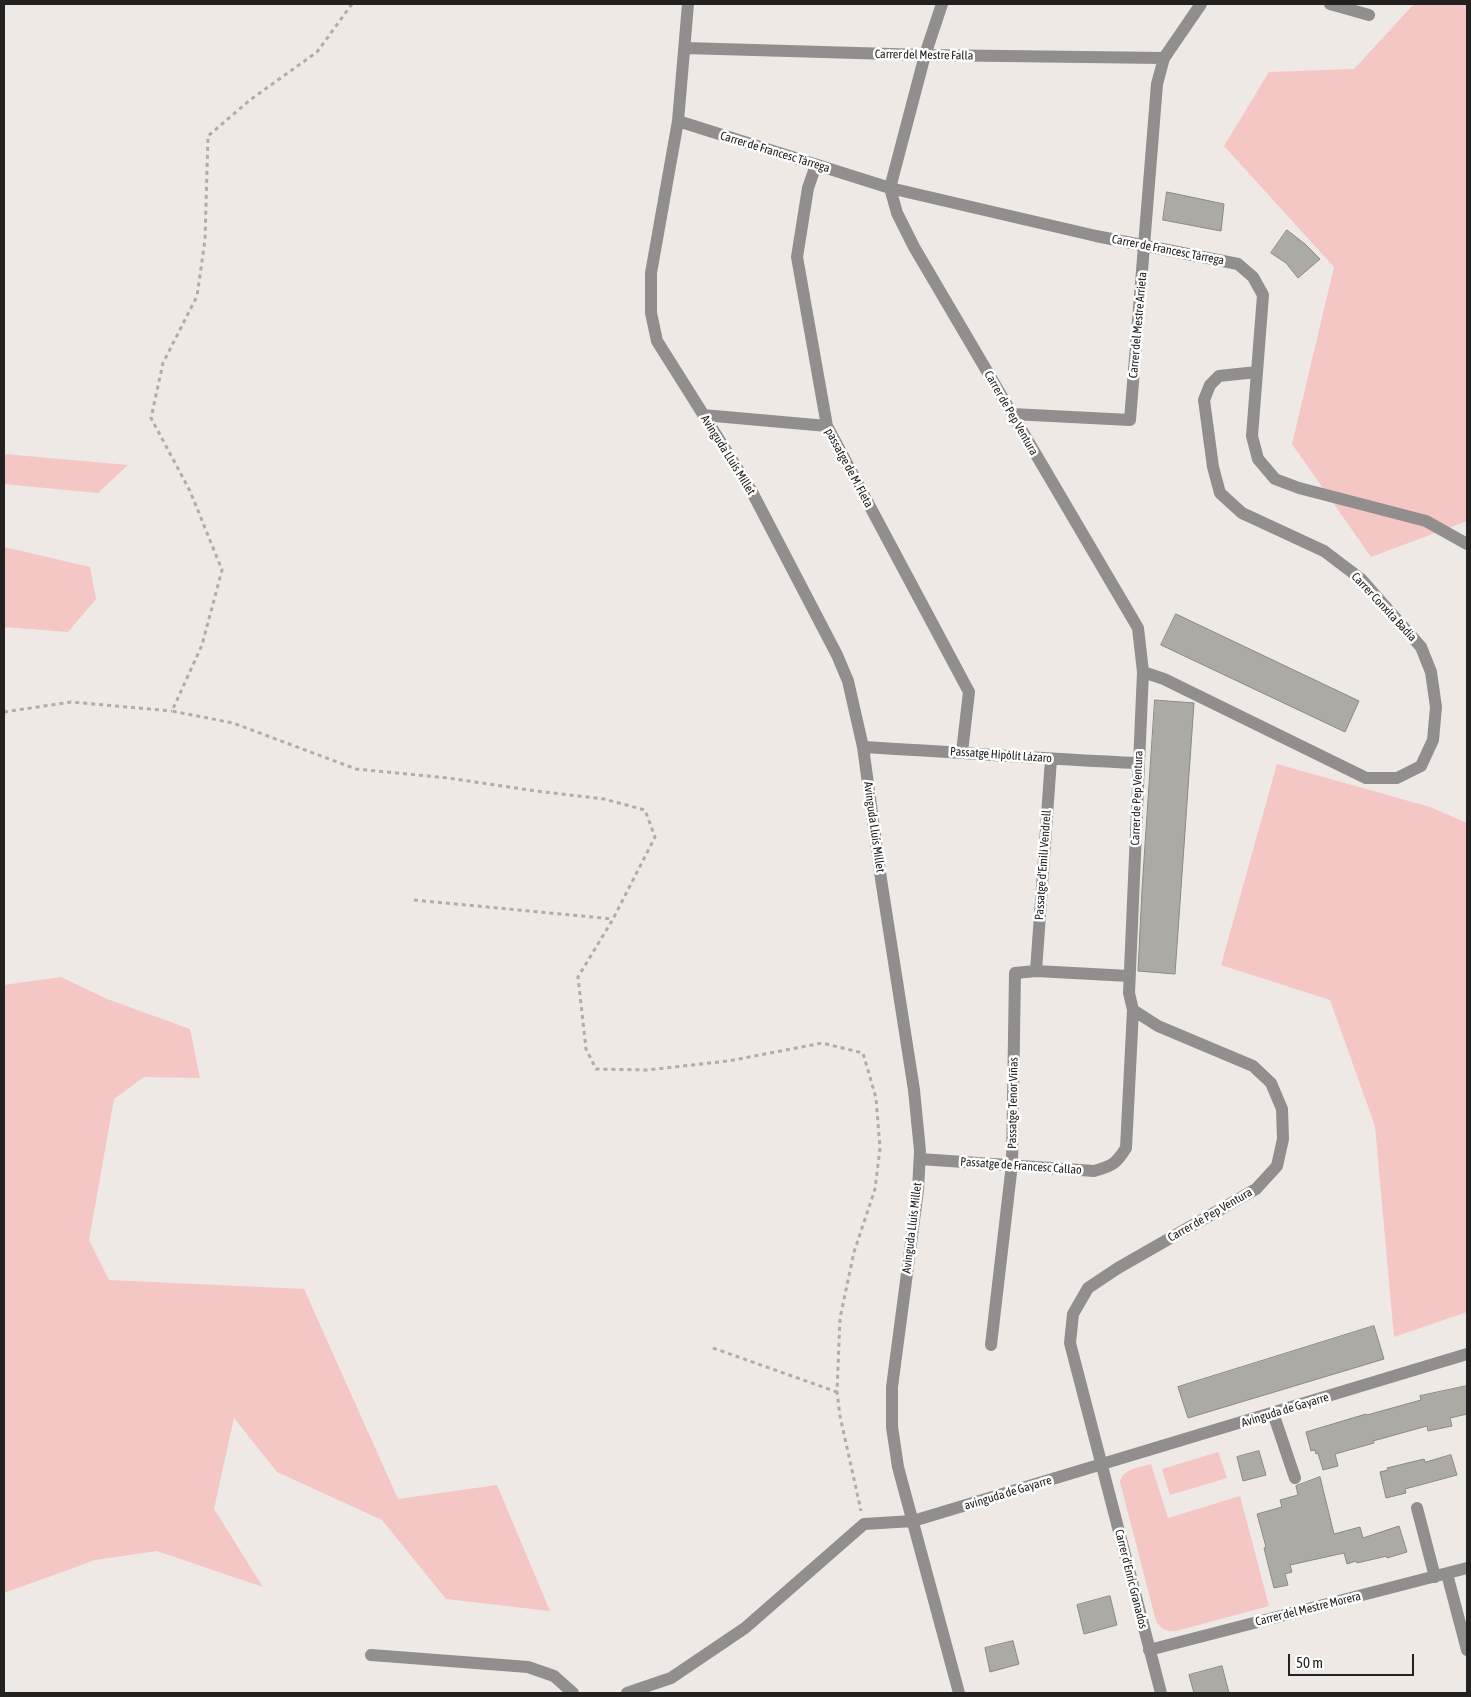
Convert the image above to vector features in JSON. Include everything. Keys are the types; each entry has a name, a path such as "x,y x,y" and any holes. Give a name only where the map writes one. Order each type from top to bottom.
{"street":[{"name":"Avinguda Lluís Millet","path":"688,4 678,122 651,273 651,313 657,341 752,492 837,655 848,681 863,748 914,1090 920,1159 918,1190 892,1387 892,1427 898,1467 959,1693"},
{"path":"890,188 925,55 942,4"},
{"name":"Carrer del Mestre Arrieta","path":"1012,414 1130,420 1157,84 1164,58 1201,4"},
{"path":"1330,4 1370,16"},
{"name":"Carrer del Mestre Falla","path":"685,48 925,55 1164,58"},
{"name":"Carrer de Francesc Tàrrega","path":"678,122 890,188 1096,236 1238,264 1253,277 1263,295 1252,436 1258,459 1275,479 1299,488 1426,521 1467,544"},
{"name":"passatge de M. Fleta","path":"816,164 808,188 797,257 826,426 968,692 962,752"},
{"name":"Carrer de Pep Ventura","path":"890,188 897,213 914,247 1138,628 1143,672 1129,976 1129,993 1133,1010 1158,1026 1253,1066 1271,1082 1282,1108 1283,1139 1277,1166 1256,1188 1118,1268 1088,1288 1073,1314 1070,1343 1102,1465"},
{"name":"Carrer Conxita Badia","path":"1143,672 1164,679 1366,778 1397,778 1421,766 1433,740 1436,707 1431,672 1421,647 1393,613 1361,579 1324,551 1242,513 1220,493 1212,467 1204,400 1210,385 1220,376 1257,372"},
{"path":"703,415 826,426"},
{"name":"Passatge Hipólit Lázaro","path":"863,748 1138,763"},
{"name":"Passatge d'Emili Vendrell","path":"1036,971 1051,759"},
{"name":"Passatge Tenor Viñas","path":"991,1346 1012,1164 1015,973 1036,971 1129,976"},
{"name":"Passatge de Francesc Callao","path":"920,1159 1094,1171 1119,1160 1126,1148 1133,1010"},
{"name":"Avinguda de Gayarre","path":"1102,1465 1467,1354"},
{"path":"1273,1413 1295,1478"},
{"name":"avinguda de Gayarre","path":"864,1524 913,1521 1102,1465"},
{"name":"Carrer d'Enric Granados","path":"1102,1465 1161,1693"},
{"path":"1417,1508 1467,1650"},
{"path":"627,1693 671,1678 745,1628 864,1524"},
{"name":"Carrer del Mestre Morera","path":"1149,1650 1467,1568"},
{"path":"371,1655 528,1667 554,1676 573,1693"}],"path":[{"path":"172,711 202,644 222,570 190,491 151,418 163,363 197,296 205,240 208,136 250,100 317,52 352,4"},
{"path":"4,712 71,702 172,711 233,723 356,769 448,778 604,799 645,810 655,837 613,919 578,977 586,1049 596,1069 647,1070 728,1061 822,1043 863,1053 876,1098 880,1148 875,1188 854,1252 840,1318 837,1392 864,1524"},
{"path":"414,900 613,919"},
{"path":"713,1348 837,1392"}],"shaded area":[{"path":"1414,4 1467,4 1467,521 1371,557 1292,444 1334,267 1224,146 1269,72 1354,69"},
{"path":"4,454 128,465 98,493 4,484"},
{"path":"4,547 90,567 96,599 68,632 4,627"},
{"path":"1277,764 1430,807 1467,823 1467,1312 1394,1337 1375,1126 1330,1000 1221,965"},
{"path":"61,977 107,999 190,1029 200,1078 144,1077 114,1099 89,1240 109,1280 304,1289 398,1499 497,1485 550,1611 446,1599 382,1520 277,1472 234,1418 214,1509 263,1587 157,1551 95,1560 4,1593 4,985"},
{"path":"1218,1452 1227,1478 1170,1495 1162,1469"},
{"path":"1151,1464 1168,1518 1240,1496 1269,1606 1176,1631 1164,1629 1158,1624 1120,1482 1128,1471"}],"building":[{"path":"1167,192 1224,204 1221,231 1163,220"},
{"path":"1287,230 1320,259 1298,278 1286,263 1271,253"},
{"path":"1176,614 1359,701 1345,732 1161,645"},
{"path":"1155,700 1194,703 1175,974 1138,971"},
{"path":"1374,1326 1384,1359 1188,1418 1178,1387"},
{"path":"1467,1386 1467,1414 1450,1418 1452,1426 1428,1431 1427,1426 1373,1441 1374,1443 1335,1454 1338,1466 1323,1470 1318,1453 1316,1454 1315,1450 1311,1451 1306,1432 1421,1400 1420,1396"},
{"path":"1259,1451 1266,1475 1243,1481 1237,1457"},
{"path":"1451,1455 1457,1475 1405,1489 1406,1493 1386,1498 1380,1472 1388,1470 1387,1468 1424,1459 1425,1462"},
{"path":"1320,1477 1334,1534 1360,1527 1363,1538 1399,1526 1407,1552 1387,1558 1387,1556 1347,1564 1344,1553 1290,1565 1292,1572 1285,1574 1288,1585 1274,1588 1257,1514 1282,1507 1280,1500 1298,1495 1296,1486"},
{"path":"1110,1596 1117,1625 1084,1634 1077,1605"},
{"path":"1013,1641 1019,1664 990,1672 985,1648"},
{"path":"1222,1666 1229,1693 1194,1693 1189,1675"}]}
